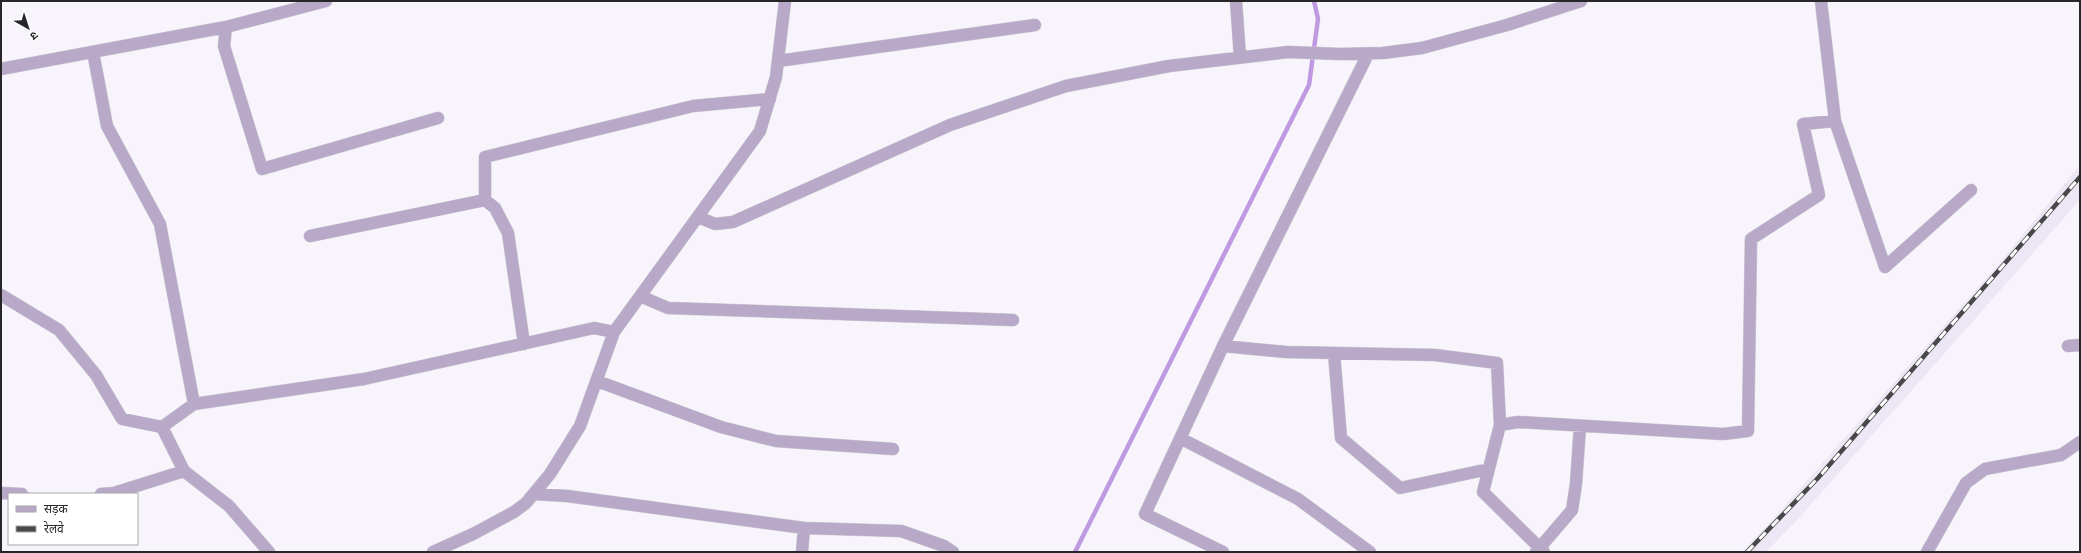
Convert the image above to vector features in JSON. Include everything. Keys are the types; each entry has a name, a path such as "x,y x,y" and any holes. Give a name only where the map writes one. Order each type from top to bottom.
{"street":[{"path":"1,69 226,27 326,1"},
{"path":"432,552 473,534 514,512 534,494 550,474 580,426 614,332 760,131 776,76 785,1"},
{"path":"1236,1 1240,57"},
{"path":"698,217 716,224 733,222 950,125 1066,86 1169,66 1240,57 1288,52 1368,54 1422,48 1507,25 1581,1"},
{"path":"1821,1 1835,121 1885,267 1971,190"},
{"path":"778,61 1035,25"},
{"path":"226,27 224,46 262,169 438,118"},
{"path":"93,52 107,126 160,224 194,404"},
{"path":"1223,552 1145,514 1223,346 1368,54"},
{"path":"485,200 486,156 693,106 770,99"},
{"path":"1500,425 1518,422 1723,434 1748,431 1751,239 1819,195 1803,124 1835,121"},
{"path":"485,200 495,208 508,233 524,344"},
{"path":"310,236 485,200"},
{"path":"1,295 59,330 96,376 122,419 162,427 194,404 364,379 594,328 614,332"},
{"path":"640,296 668,308 1013,320"},
{"path":"1223,346 1286,352 1435,355 1497,363 1500,425 1483,492 1540,551 1572,510 1576,484 1580,426"},
{"path":"1334,353 1341,438 1400,488 1489,469"},
{"path":"597,381 721,427 776,441 893,449"},
{"path":"162,427 184,471 229,506 269,552"},
{"path":"1180,438 1298,500 1370,552"},
{"path":"1927,552 1966,483 1985,469 2061,455 2080,442"},
{"path":"108,493 184,471"},
{"path":"534,494 567,496 804,528 901,531 926,546 944,546 953,552"},
{"path":"802,552 804,528"}],"shaded area":[{"path":"2080,165 2080,200 1797,520 1766,552 1741,552 1766,527 1997,266"}],"waterway":[{"path":"1075,552 1309,85 1318,19 1314,1"}],"railway":[{"path":"1747,552 1818,478 2080,177"}]}
